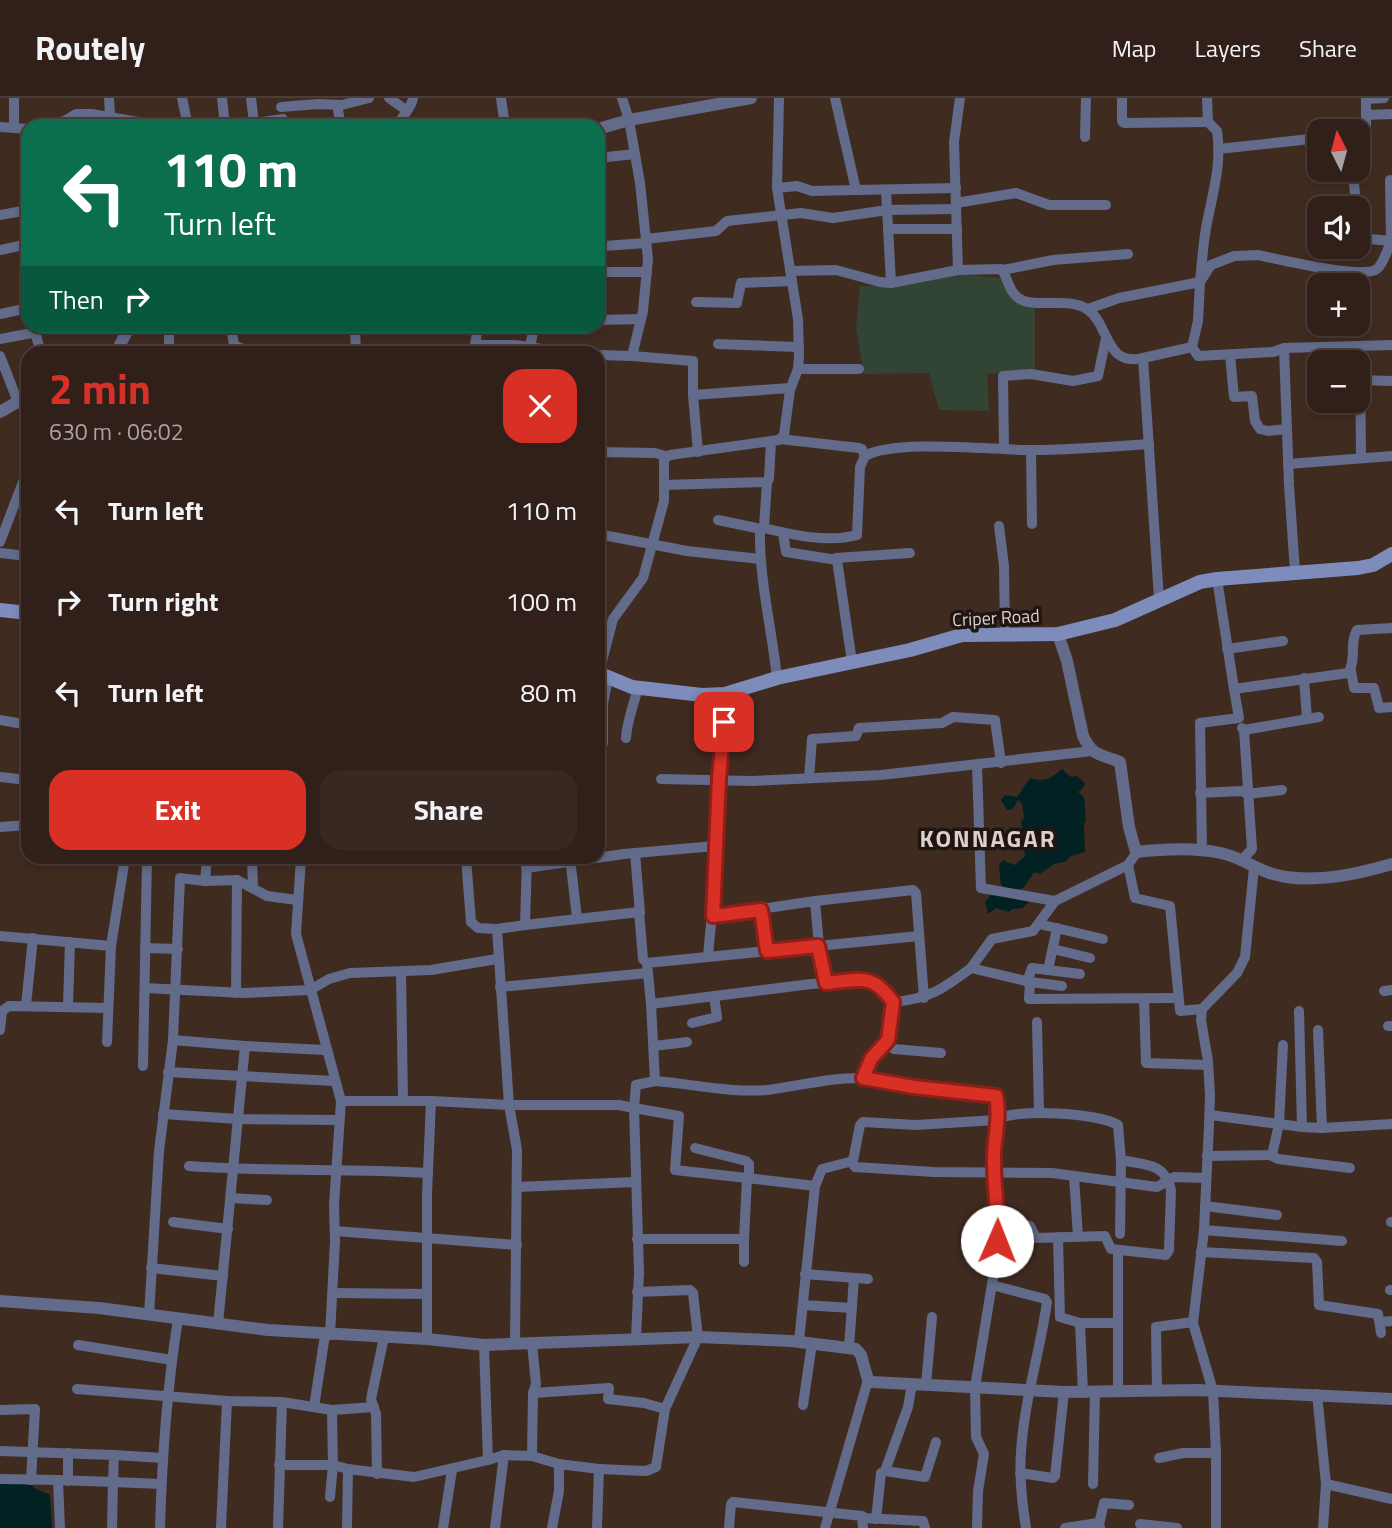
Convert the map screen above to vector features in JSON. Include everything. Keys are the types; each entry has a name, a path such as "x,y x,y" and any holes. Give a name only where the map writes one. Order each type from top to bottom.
{"main road":[{"name":"Criper Road","path":"605,676 638,687 702,695 724,694 777,678 962,635 1058,634 1115,620 1200,582 1358,568 1373,565 1392,554"},
{"path":"0,610 21,612"}],"street":[{"path":"14,98 14,127"},
{"path":"109,98 110,116"},
{"path":"182,98 186,119"},
{"path":"222,98 224,119"},
{"path":"251,98 254,119"},
{"path":"280,103 337,105 369,98"},
{"path":"389,98 406,110"},
{"path":"400,119 413,98"},
{"path":"501,98 504,119"},
{"path":"622,98 635,154 646,241 647,272 641,320 632,356"},
{"path":"605,127 629,120 751,98"},
{"path":"605,452 655,453 666,456 783,438 790,388 798,369 799,347 777,188 779,98"},
{"path":"835,98 856,190"},
{"path":"958,270 954,142 960,98"},
{"path":"1085,136 1086,98"},
{"path":"1122,98 1122,121 1125,123 1208,121"},
{"path":"1207,98 1208,121 1217,131 1219,149 1216,181 1205,234 1198,321 1192,347 1198,356 1273,352 1284,348 1392,345"},
{"path":"1366,119 1366,98 1384,98"},
{"path":"337,105 340,119"},
{"path":"68,119 76,114 110,116 117,119"},
{"path":"1366,115 1392,114"},
{"path":"0,127 21,128"},
{"path":"1219,149 1307,139"},
{"path":"605,157 635,154"},
{"path":"1003,270 1012,292 1018,299 1069,303 1088,309 1140,293 1200,282 1215,262 1245,255 1258,255 1342,271 1373,272 1380,265 1392,241 1390,180"},
{"path":"777,188 797,186 811,191 956,188"},
{"path":"886,190 891,283"},
{"path":"605,246 715,231 725,221 805,214 834,218 956,206 1016,193 1049,205 1106,205"},
{"path":"0,215 21,211"},
{"path":"888,229 957,229"},
{"path":"1370,239 1392,241"},
{"path":"0,250 21,246"},
{"path":"696,302 737,303 742,282 836,270 891,283 958,270 1003,270 1054,260 1128,254"},
{"path":"605,272 647,272"},
{"path":"1088,309 1122,358 1134,360 1192,347"},
{"path":"0,314 21,310"},
{"path":"605,320 641,320"},
{"path":"0,339 32,333"},
{"path":"1004,449 1003,376 1031,374 1073,381 1098,376 1106,338"},
{"path":"718,345 799,347"},
{"path":"1284,348 1295,572"},
{"path":"605,355 692,360 698,452"},
{"path":"1230,355 1234,397 1252,396 1255,421 1260,429 1287,429"},
{"path":"0,356 21,395"},
{"path":"1143,358 1159,600"},
{"path":"798,369 859,369"},
{"path":"1370,380 1392,381"},
{"path":"693,396 790,388"},
{"path":"0,412 21,400"},
{"path":"1360,413 1361,458"},
{"path":"775,440 861,448 865,456"},
{"path":"775,440 767,482 760,559 777,678"},
{"path":"718,520 783,533 828,538 857,535 860,467 865,456 880,449 922,447 1031,450 1149,444"},
{"path":"1031,450 1032,524"},
{"path":"605,660 613,619 643,578 664,501 663,462 666,456"},
{"path":"1288,464 1392,456"},
{"path":"664,485 767,482"},
{"path":"1,538 21,487"},
{"path":"999,526 1004,566 1005,634"},
{"path":"783,533 786,552 836,558 910,553"},
{"path":"605,535 715,555 760,559"},
{"path":"0,553 21,555"},
{"path":"836,558 852,662"},
{"path":"1217,579 1239,718 1244,730 1252,849 1241,861"},
{"path":"1392,628 1357,630 1353,637 1351,671 1354,688 1374,688 1379,708 1392,707"},
{"path":"1058,634 1067,661 1083,736 1092,751"},
{"path":"1227,649 1283,640"},
{"path":"1234,689 1351,671"},
{"path":"1304,678 1307,719"},
{"path":"626,738 627,724 634,709 638,687"},
{"path":"708,956 713,916 724,694"},
{"path":"809,778 812,739 855,737 859,728 942,723 953,717 995,721 1000,763"},
{"path":"1244,730 1320,717"},
{"path":"1202,851 1200,723 1239,718"},
{"path":"0,720 21,724"},
{"path":"661,779 752,781 893,774 1092,751 1120,762 1129,827 1136,852 1129,865 1055,901 1031,932 992,939 971,968 947,986 924,998 893,1002"},
{"path":"977,765 981,888 1055,901"},
{"path":"0,777 21,779"},
{"path":"1200,793 1242,790 1247,794 1282,790"},
{"path":"0,827 21,826"},
{"path":"605,856 715,846"},
{"path":"1136,852 1222,853 1265,873 1302,879 1346,877 1392,864"},
{"path":"635,853 643,959 648,968 655,1081"},
{"path":"107,1042 110,946 124,864"},
{"path":"144,1066 146,864"},
{"path":"205,881 206,864"},
{"path":"252,864 253,888"},
{"path":"300,864 296,934 325,1050 341,1101 338,1120 332,1293 328,1335 314,1407"},
{"path":"466,864 471,922 478,928 496,929 640,913"},
{"path":"525,925 526,864"},
{"path":"571,864 577,918"},
{"path":"1129,865 1135,898 1170,905 1180,1012 1202,1009 1237,973 1245,957 1254,868"},
{"path":"149,1315 163,1114 173,1040 180,878 205,881 237,880 267,896 297,900"},
{"path":"236,993 237,880"},
{"path":"713,916 914,890 924,998"},
{"path":"815,901 818,946 826,983"},
{"path":"761,910 767,951"},
{"path":"1039,924 1103,939"},
{"path":"1048,970 1057,928"},
{"path":"496,929 509,1105 517,1150 515,1343"},
{"path":"0,936 110,946"},
{"path":"500,987 648,968 708,956 919,936"},
{"path":"26,1005 33,938"},
{"path":"68,1006 70,942"},
{"path":"145,948 178,949"},
{"path":"1053,949 1090,958"},
{"path":"145,988 236,993 310,990 329,979 350,972 431,970 497,959"},
{"path":"971,968 1029,982 1062,986"},
{"path":"1080,974 1031,969 1030,999 1178,998"},
{"path":"401,972 403,1101"},
{"path":"651,1004 826,983 873,981 884,989 893,1002 890,1037 871,1059 863,1078"},
{"path":"692,1023 717,1017 714,996"},
{"path":"1144,998 1146,1063 1208,1065"},
{"path":"0,1030 2,1011 9,1006 107,1008"},
{"path":"1202,1009 1210,1115 1204,1230 1193,1322 1213,1391 1216,1528"},
{"path":"1299,1011 1302,1127"},
{"path":"1037,1023 1039,1112"},
{"path":"1318,1030 1322,1128"},
{"path":"173,1040 325,1050"},
{"path":"654,1046 687,1042"},
{"path":"886,1043 894,1049 942,1053"},
{"path":"1270,1156 1279,1124 1283,1045"},
{"path":"218,1324 245,1046"},
{"path":"168,1072 334,1081"},
{"path":"636,1338 639,1272 635,1182 636,1085 655,1081 748,1091 841,1077 934,1090 995,1095 998,1221 992,1285 975,1387 976,1437 984,1454 978,1491 978,1528"},
{"path":"341,1101 619,1105 679,1116 675,1170 815,1186"},
{"path":"427,1339 426,1237 431,1101"},
{"path":"852,1163 860,1125 863,1122 916,1125 996,1120 1003,1116 1039,1112 1117,1123 1121,1160 1120,1234"},
{"path":"163,1114 238,1119 338,1120"},
{"path":"1210,1115 1322,1128 1392,1124"},
{"path":"695,1147 749,1164 744,1262"},
{"path":"1207,1156 1270,1156 1350,1168"},
{"path":"998,1221 1030,1226 1035,1237 1106,1237 1110,1249 1164,1255 1167,1253 1171,1195 1168,1181 1154,1165 1121,1160"},
{"path":"852,1163 856,1167 876,1170 1052,1173 1160,1186 1174,1177 1206,1178"},
{"path":"803,1405 806,1342 803,1305 815,1186 822,1169 852,1163"},
{"path":"188,1166 428,1173"},
{"path":"1074,1175 1078,1237"},
{"path":"517,1187 635,1182"},
{"path":"231,1198 267,1200"},
{"path":"1205,1206 1278,1215"},
{"path":"173,1222 228,1229"},
{"path":"1204,1230 1342,1241"},
{"path":"335,1231 517,1245"},
{"path":"1058,1237 1060,1316 1080,1323 1118,1323"},
{"path":"637,1239 744,1239"},
{"path":"1118,1250 1118,1392"},
{"path":"1201,1252 1314,1258 1319,1305 1376,1313 1379,1315 1381,1328 1392,1321"},
{"path":"151,1268 223,1276"},
{"path":"805,1274 868,1279"},
{"path":"849,1347 854,1278"},
{"path":"992,1285 1047,1301 1028,1390 1022,1439 1020,1473 1026,1528"},
{"path":"279,1465 333,1465 377,1474 414,1477 452,1470 504,1455 532,1456 559,1464 599,1469 646,1471 656,1467 665,1409 698,1336 691,1291 636,1292"},
{"path":"332,1293 426,1294"},
{"path":"0,1301 99,1308 328,1335 427,1339 484,1345 698,1336 849,1347 856,1349 861,1355 868,1380 825,1528"},
{"path":"803,1305 852,1308"},
{"path":"926,1385 932,1317"},
{"path":"160,1528 166,1396 178,1318"},
{"path":"1157,1391 1156,1327 1193,1322"},
{"path":"1080,1323 1089,1392 1093,1484"},
{"path":"377,1474 374,1406 371,1399 384,1337"},
{"path":"532,1344 536,1384 533,1393 532,1456"},
{"path":"78,1345 172,1360"},
{"path":"484,1345 488,1460"},
{"path":"868,1380 1064,1392 1213,1391 1392,1399"},
{"path":"912,1384 908,1406 885,1471 925,1477 936,1442"},
{"path":"533,1393 608,1388 608,1399 644,1403 665,1409"},
{"path":"77,1389 227,1401 282,1402 332,1410 374,1406"},
{"path":"1020,1473 1053,1478 1055,1476 1064,1392"},
{"path":"1317,1394 1326,1484 1323,1528"},
{"path":"221,1528 227,1401"},
{"path":"278,1528 282,1402"},
{"path":"0,1410 35,1409 31,1480"},
{"path":"330,1497 333,1465 332,1410"},
{"path":"0,1451 163,1458"},
{"path":"60,1528 63,1480 68,1453"},
{"path":"1159,1458 1183,1453 1216,1453"},
{"path":"112,1528 114,1455"},
{"path":"495,1528 504,1455"},
{"path":"552,1528 559,1491 559,1464"},
{"path":"346,1528 348,1469"},
{"path":"597,1528 599,1469"},
{"path":"443,1528 452,1470"},
{"path":"876,1519 881,1473"},
{"path":"0,1479 161,1484"},
{"path":"1326,1484 1392,1499"},
{"path":"729,1528 733,1502 828,1512 863,1523 876,1519 923,1521 925,1528"},
{"path":"1065,1528 1099,1526 1104,1503 1129,1505"},
{"path":"1140,1524 1177,1528"}],"green space":[{"path":"949,273 1001,278 1015,303 1035,307 1035,371 987,374 989,411 939,410 929,373 864,374 856,328 860,286 901,286"}],"water":[{"path":"1062,769 1071,777 1077,776 1085,783 1078,792 1084,797 1085,852 1071,856 1065,862 1054,864 1040,874 1034,872 1020,889 1030,900 1023,908 1009,912 996,908 988,914 985,902 992,894 1008,890 1001,885 999,865 1003,860 1015,865 1025,856 1022,804 1018,800 1013,809 1007,810 1001,800 1005,795 1017,797 1030,778 1048,779"},
{"path":"27,1477 34,1488 50,1495 52,1528 0,1528 0,1480"}],"district":[{"name":"KONNAGAR","path":"988,839"}],"route":[{"path":"724,722 713,916 761,910 767,951 818,946 826,983 864,980 873,981 884,989 893,1002 890,1037 871,1059 863,1078 996,1096 998,1110 993,1164 997,1241"}]}
